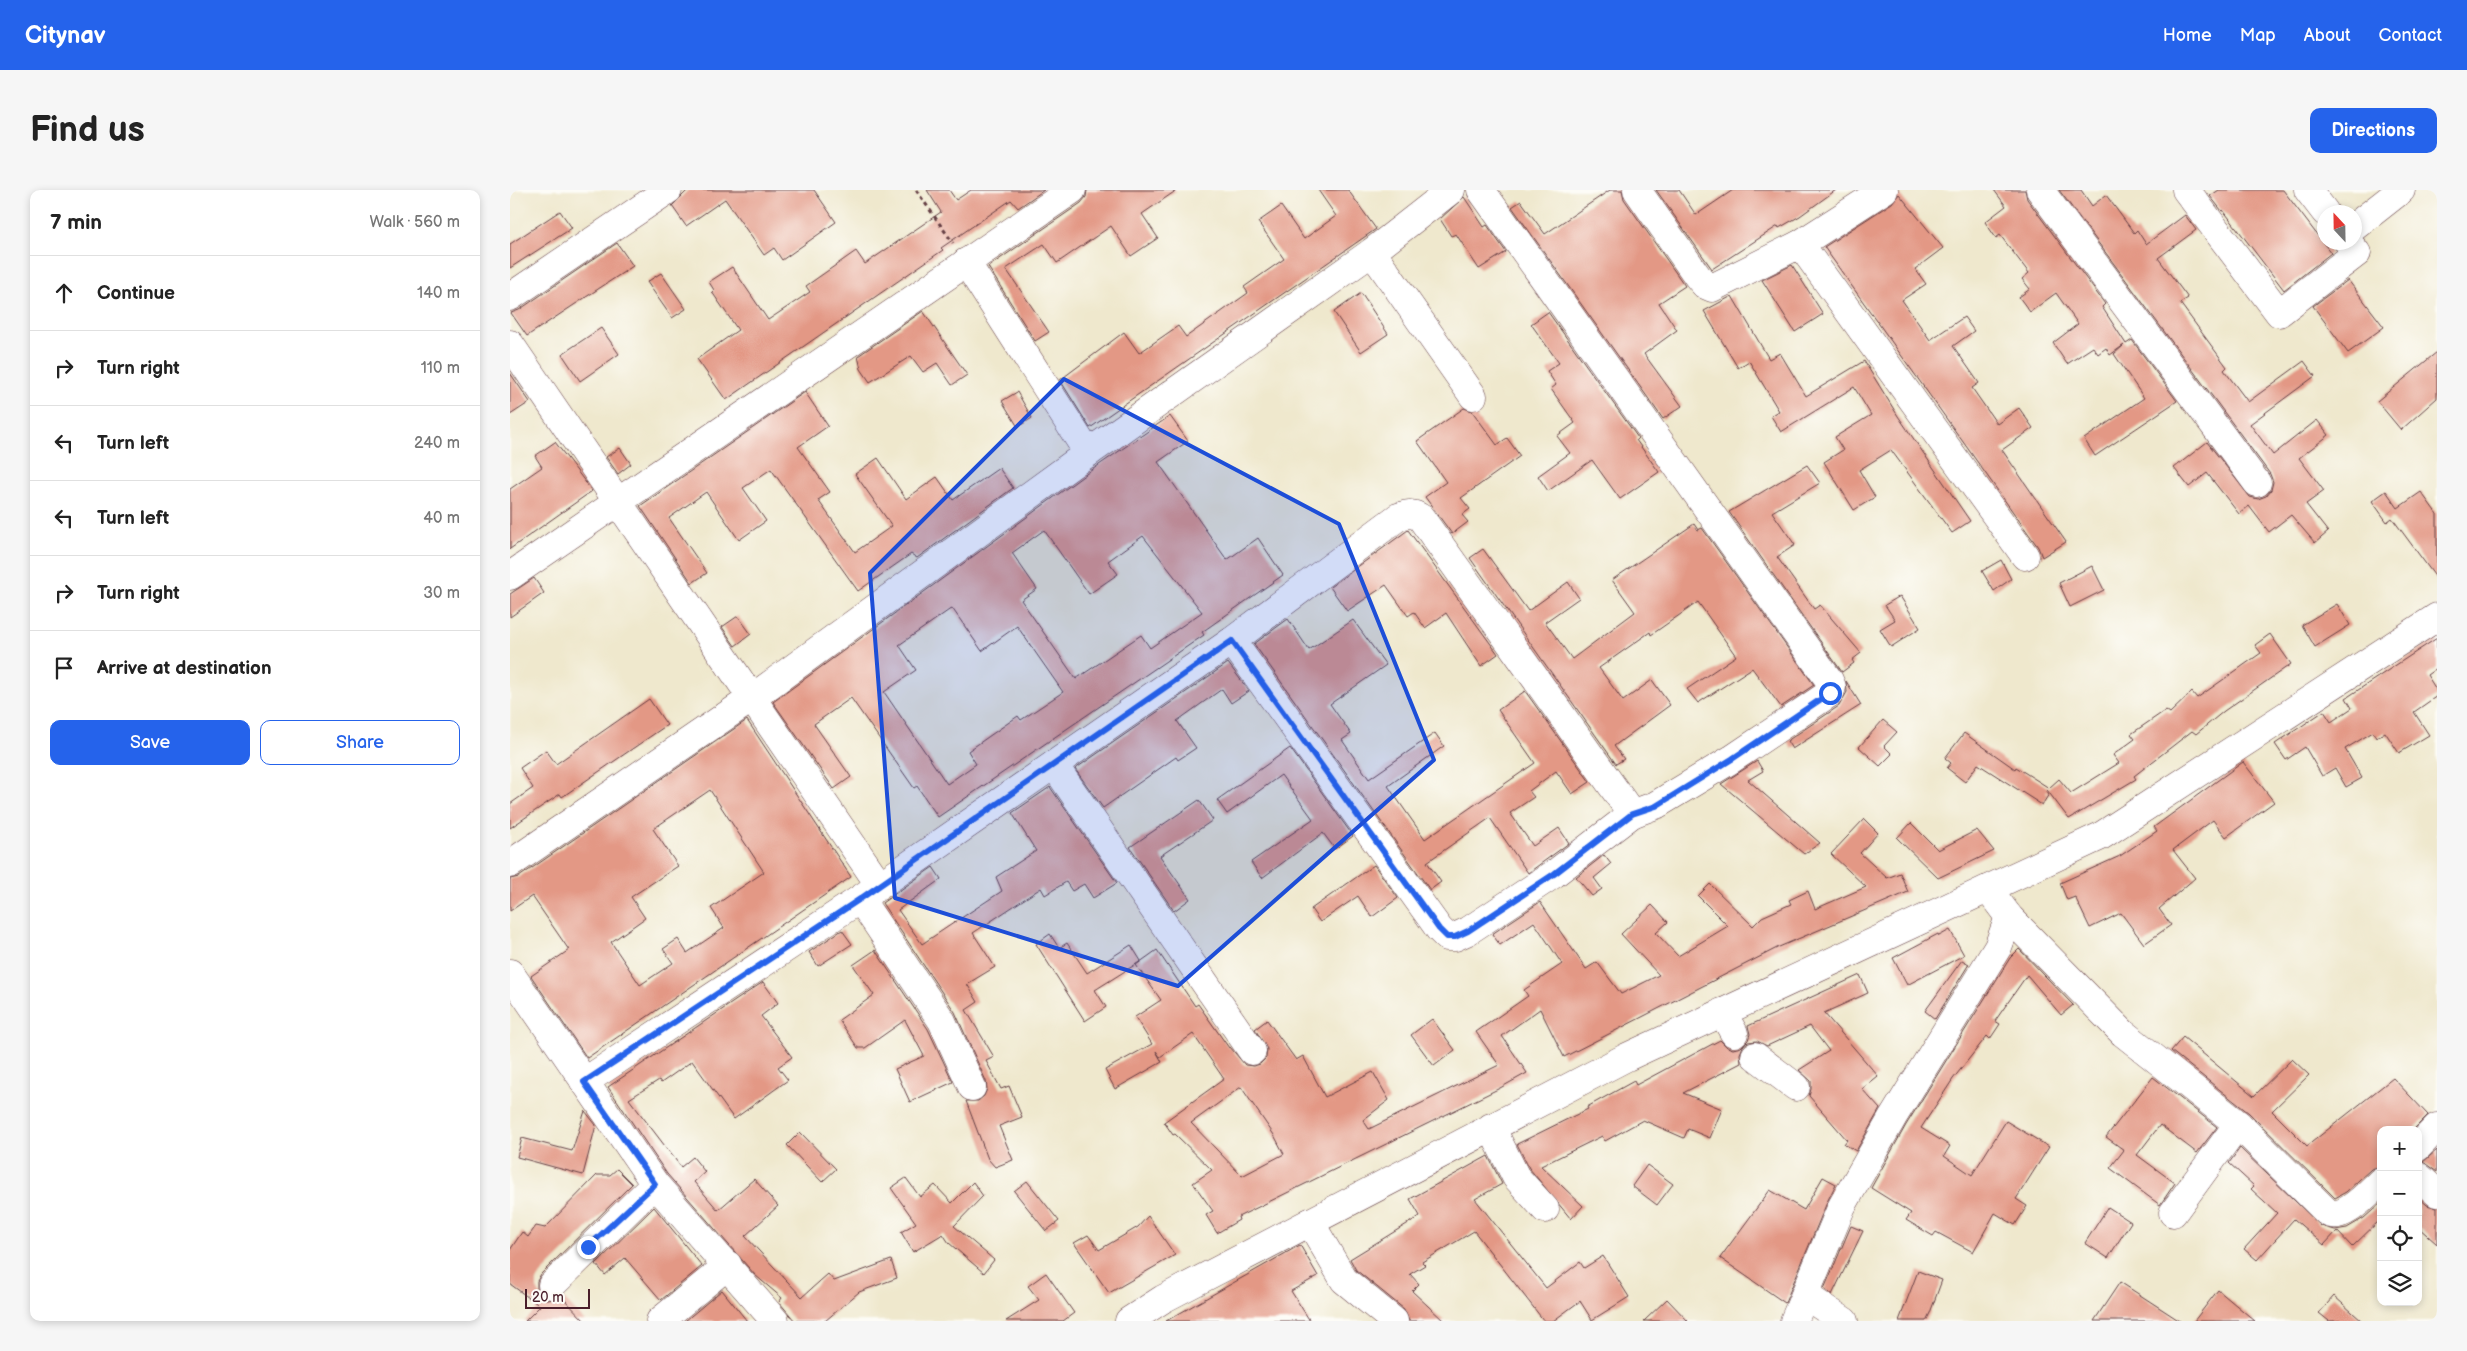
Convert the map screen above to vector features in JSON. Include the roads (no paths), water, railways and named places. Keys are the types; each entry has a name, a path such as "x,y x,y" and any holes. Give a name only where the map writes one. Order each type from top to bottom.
{"street":[{"path":"510,298 668,190"},
{"path":"510,576 1072,190"},
{"path":"510,864 752,698 1088,453 1372,252 1452,190"},
{"path":"1232,641 1439,929 1447,937 1455,937 1468,931 1538,885 1632,814 1656,806 1732,759 1830,693 1832,687 1824,672 1482,190"},
{"path":"1637,190 1698,278 1705,285 1712,288 1720,286 1800,244 1884,190"},
{"path":"2040,190 2257,482"},
{"path":"2186,190 2279,312 2357,253 2355,250"},
{"path":"2308,190 2320,205"},
{"path":"2362,221 2402,190"},
{"path":"1800,244 2025,556"},
{"path":"1372,252 1473,396"},
{"path":"966,262 1088,453"},
{"path":"510,344 752,698 870,892 942,1021 972,1087"},
{"path":"584,1082 870,892 1054,765 1232,641 1398,518 1414,514 1421,518 1632,814"},
{"path":"1129,1321 1163,1299 1627,1057 1728,1023 1988,889 2101,836 2437,617"},
{"path":"1054,765 1252,1051"},
{"path":"1988,889 2009,917 2123,1033 2238,1124 2332,1216 2347,1211 2377,1185"},
{"path":"1794,1321 1842,1206 1898,1109 1998,947 2009,917"},
{"path":"510,973 655,1184 728,1265 775,1321"},
{"path":"1755,1056 1796,1087"},
{"path":"2173,1213 2238,1124"},
{"path":"2422,1142 2437,1127"},
{"path":"1491,1128 1516,1177 1545,1209"},
{"path":"2422,1180 2437,1193"},
{"path":"552,1284 655,1184"},
{"path":"1310,1222 1344,1280 1394,1321"},
{"path":"660,1321 728,1265"},
{"path":"1806,1296 1844,1321"}]}
